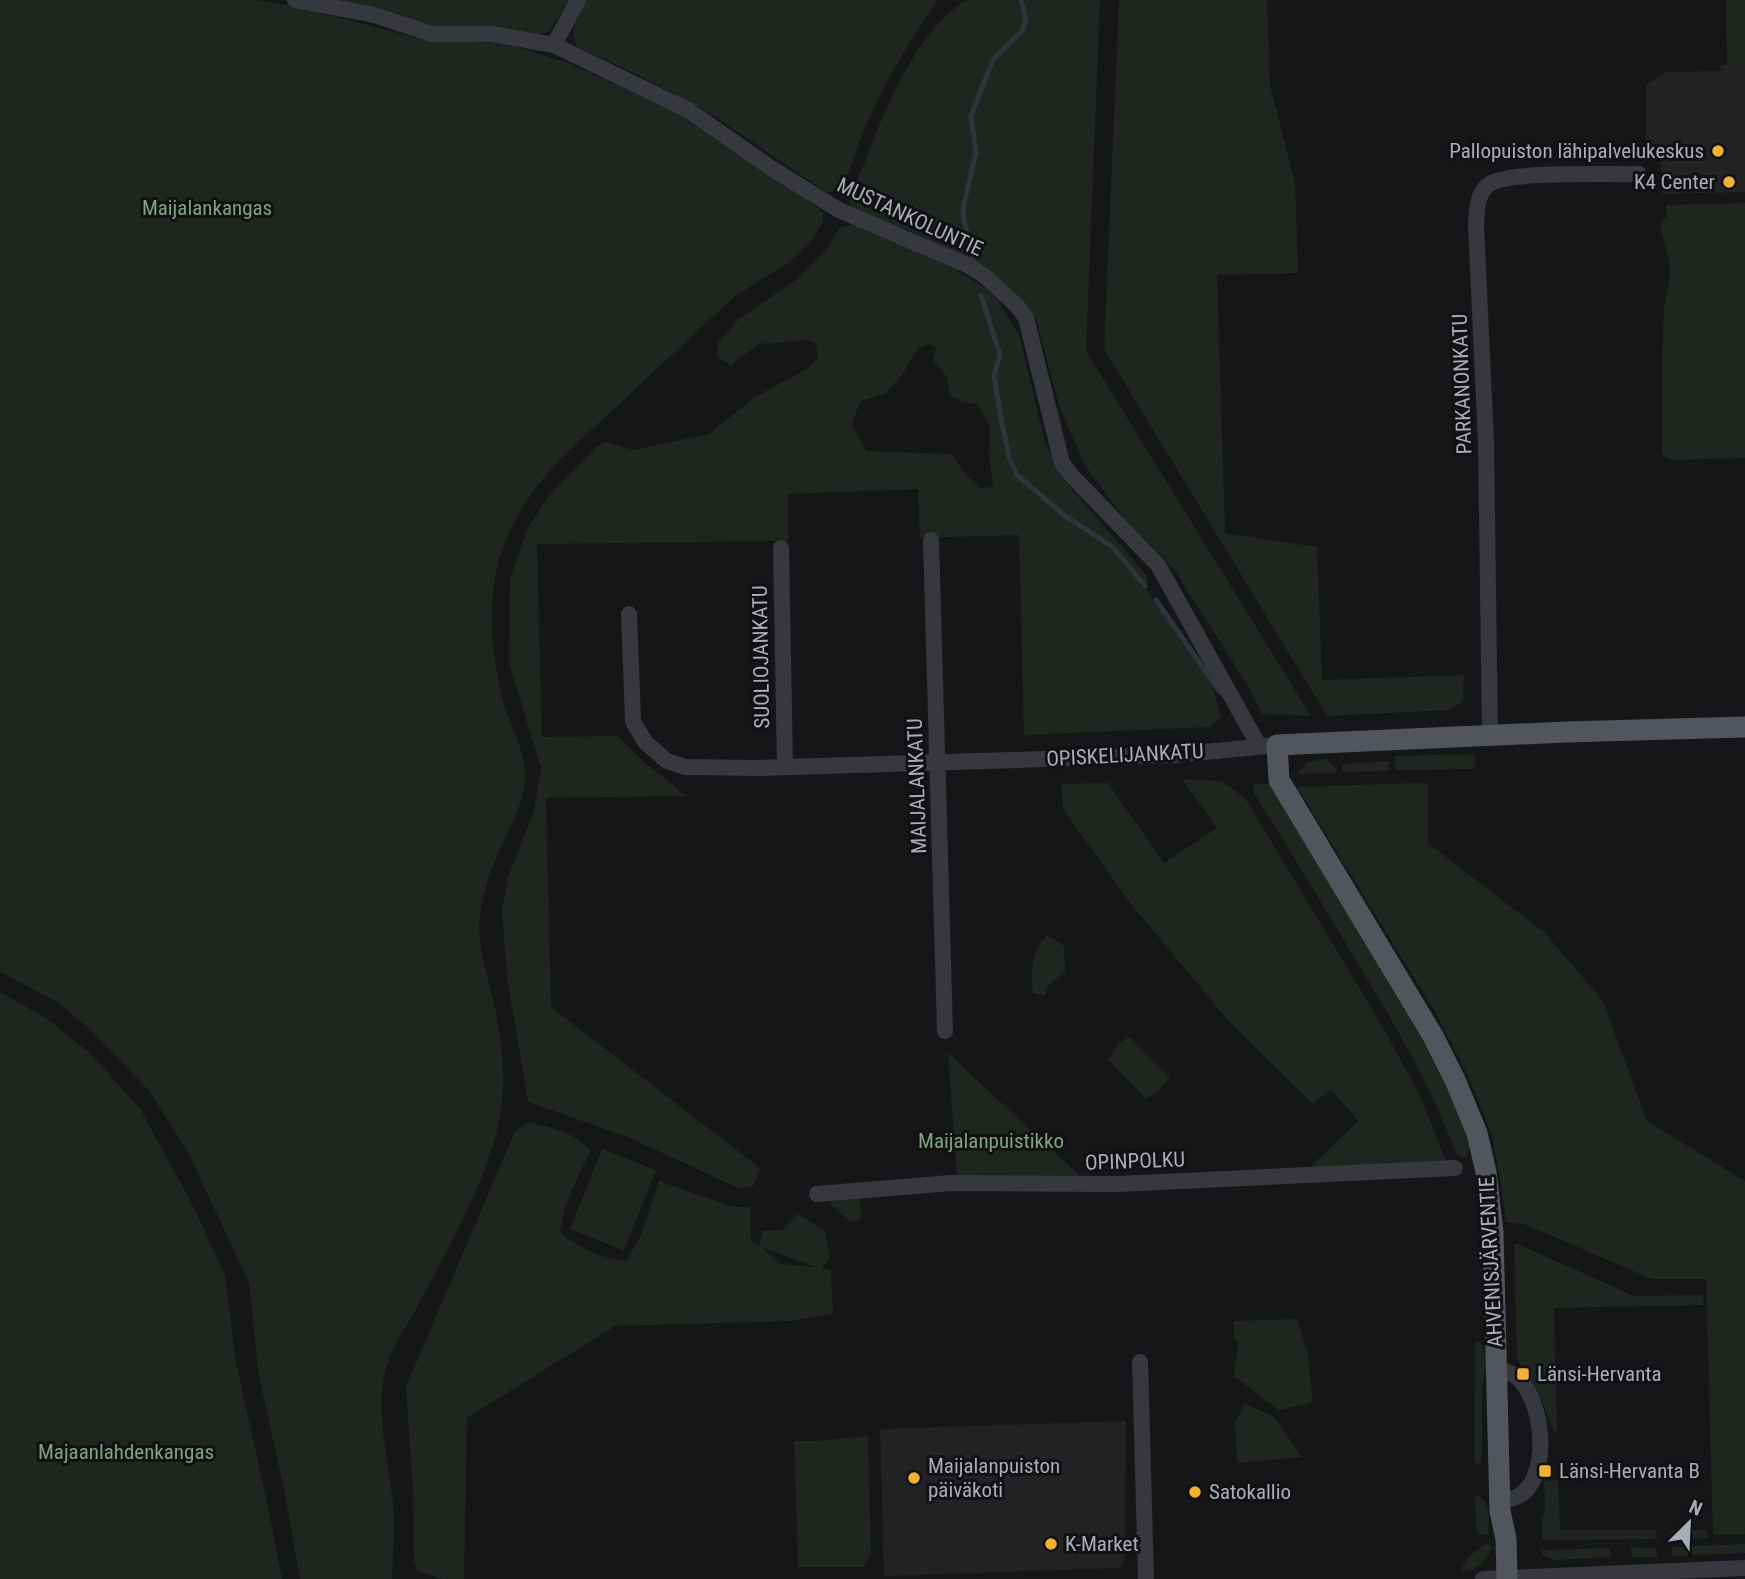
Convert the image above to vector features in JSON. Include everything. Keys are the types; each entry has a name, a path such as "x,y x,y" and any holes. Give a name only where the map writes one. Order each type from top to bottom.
{"main road":[{"name":"OPISKELIJANKATU","path":"1268,746 1745,727"},
{"name":"AHVENISJÄRVENTIE","path":"1268,746 1279,780 1433,1036 1477,1133 1486,1172 1493,1232 1500,1502 1506,1539 1507,1579"}],"street":[{"name":"MUSTANKOLUNTIE","path":"295,0 374,15 432,34 492,34 554,46 688,110 771,168 839,210 969,266 986,277 1026,318 1062,463 1158,565 1268,746"},
{"path":"554,46 578,0"},
{"name":"PARKANONKATU","path":"1490,736 1486,464 1476,226 1478,199 1488,185 1511,177 1639,174"},
{"name":"MAIJALANKATU","path":"931,540 945,1031"},
{"name":"SUOLIOJANKATU","path":"781,548 785,766"},
{"name":"OPISKELIJANKATU","path":"629,614 633,722 646,743 667,761 685,767 1174,755 1268,746"},
{"name":"OPINPOLKU","path":"817,1194 951,1183 1118,1184 1280,1172 1455,1168"},
{"path":"1140,1363 1146,1579"},
{"path":"1497,1370 1509,1372 1518,1378 1538,1420 1542,1445 1541,1462 1528,1489 1519,1497 1500,1502"},
{"path":"1483,1579 1745,1568"}],"shaded area":[{"path":"1721,65 1745,65 1745,192 1662,194 1660,151 1646,151 1646,85 1665,72 1720,71"},
{"path":"1126,1421 1125,1560 1119,1568 884,1576 880,1429"}],"green space":[{"name":"Maijalankangas","path":"0,0 256,0 293,6 430,41 505,43 571,64 683,115 801,193 823,213 823,221 812,240 788,263 734,297 558,461 517,517 504,545 492,602 492,633 503,701 520,746 525,775 518,810 487,882 479,926 481,950 501,1043 502,1102 490,1155 480,1182 455,1235 390,1356 385,1374 382,1410 393,1502 392,1579 300,1579 258,1371 249,1283 188,1152 149,1091 89,1028 57,1002 0,972"},
{"path":"328,0 570,0 549,31 538,36 442,31"},
{"path":"586,0 938,0 886,83 844,182 836,191 826,192 711,114 578,47 574,29"},
{"path":"966,0 1100,0 1086,351 1311,716 1262,714 1248,686 1173,568 1124,518 1084,464 1059,405 1036,319 1007,285 954,252 850,207 850,199 883,118 909,64 944,18"},
{"path":"1119,0 1267,0 1270,85 1295,183 1298,273 1217,275 1225,533 1317,547 1322,680 1464,675 1463,701 1450,710 1327,716 1104,349"},
{"path":"1726,0 1745,0 1745,65 1727,65"},
{"path":"1745,203 1745,458 1672,460 1662,454 1664,309 1670,276 1660,226 1667,217 1666,205"},
{"path":"854,224 944,262 988,290 998,301 1019,335 1045,442 1065,481 1147,576 1147,590 1211,681 1221,717 1210,727 1024,735 1019,535 920,538 918,489 788,494 788,541 537,544 542,737 618,736 644,762 687,796 546,798 551,1007 760,1168 753,1186 740,1189 628,1137 528,1102 507,977 502,910 508,878 534,810 541,768 509,663 510,578 528,527 549,496 597,446 607,442 634,450 709,434 755,397 807,369 818,358 816,344 809,340 759,344 731,365 718,357 717,344 739,319 797,279 826,250 839,228","holes":["929,344 936,348 933,360 947,377 949,394 961,402 977,404 990,427 989,455 993,487 980,488 966,475 951,454 866,451 852,424 860,401 885,394 902,375 918,348"]},
{"path":"1474,754 1475,767 1470,769 1395,770 1395,756"},
{"path":"1326,759 1337,773 1297,774 1308,762"},
{"path":"1389,761 1389,771 1342,772 1342,764"},
{"path":"1182,779 1222,781 1245,798 1377,1017 1420,1095 1446,1161 1306,1171 1358,1121 1331,1089 1313,1104 1227,1019 1131,904 1063,809 1061,784 1108,783 1164,863 1217,828"},
{"path":"1255,784 1269,784 1274,789 1435,1060 1470,1141 1466,1158 1457,1155 1435,1102 1409,1051 1254,793"},
{"path":"1428,784 1428,843 1545,933 1603,1001 1647,1121 1745,1181 1745,1534 1713,1535 1706,1279 1652,1279 1524,1224 1506,1222 1492,1136 1469,1078 1438,1017 1297,787"},
{"path":"1047,935 1064,946 1065,971 1048,986 1045,996 1033,993 1032,977 1035,954"},
{"name":"Majaanlahdenkangas","path":"0,992 46,1018 90,1053 141,1110 191,1202 225,1275 236,1362 282,1579 0,1579"},
{"path":"1130,1037 1170,1077 1158,1092 1146,1099 1108,1059 1120,1042"},
{"name":"Maijalanpuistikko","path":"948,1053 1082,1178 957,1177"},
{"path":"529,1122 570,1135 590,1151 566,1204 560,1232 574,1243 600,1255 627,1260 641,1235 659,1181 733,1207 750,1207 751,1240 759,1247 763,1231 783,1230 799,1214 825,1232 830,1256 822,1268 831,1269 833,1314 790,1321 615,1326 467,1418 464,1579 443,1579 418,1571 414,1563 413,1492 406,1387 515,1131","holes":["761,1247 816,1267 780,1264"]},
{"path":"602,1149 656,1170 624,1251 570,1229"},
{"path":"835,1197 860,1197 859,1221 851,1222 830,1204"},
{"path":"1514,1244 1634,1296 1703,1295 1704,1305 1554,1308 1557,1433 1517,1359"},
{"path":"1297,1319 1308,1354 1313,1402 1279,1410 1234,1376 1238,1341 1234,1339 1234,1321"},
{"path":"1477,1341 1482,1344 1487,1362 1482,1388 1482,1453 1478,1466 1474,1460"},
{"path":"1244,1403 1274,1417 1302,1457 1237,1463 1235,1424"},
{"path":"868,1436 871,1555 863,1567 798,1567 794,1441"},
{"path":"1558,1480 1560,1530 1656,1530 1657,1539 1542,1540 1544,1481"},
{"path":"1478,1495 1485,1502 1488,1512 1488,1533 1484,1535 1478,1534 1476,1527 1475,1496"},
{"path":"1671,1530 1707,1530 1708,1538 1672,1539"},
{"path":"1486,1543 1492,1546 1485,1560 1473,1569 1463,1571 1467,1558"},
{"path":"1745,1544 1745,1553 1672,1556 1672,1547"},
{"path":"1631,1547 1656,1548 1657,1557 1632,1557"},
{"path":"1610,1548 1611,1557 1555,1560 1542,1555 1542,1550"}],"waterway":[{"path":"973,258 963,216 976,153 971,116 993,60 1023,30 1026,19 1021,0"},
{"path":"981,295 1000,355 994,376 1010,460 1017,475 1065,516 1113,547 1145,586"},
{"path":"1156,600 1220,692"}],"place":[{"name":"Pallopuiston lähipalvelukeskus","path":"1718,151"},
{"name":"K4 Center","path":"1729,182"},
{"name":"Länsi-Hervanta","path":"1523,1374"},
{"name":"Länsi-Hervanta B","path":"1545,1471"},
{"name":"Maijalanpuiston päiväkoti","path":"914,1478"},
{"name":"Satokallio","path":"1195,1492"},
{"name":"K-Market","path":"1051,1544"}]}
